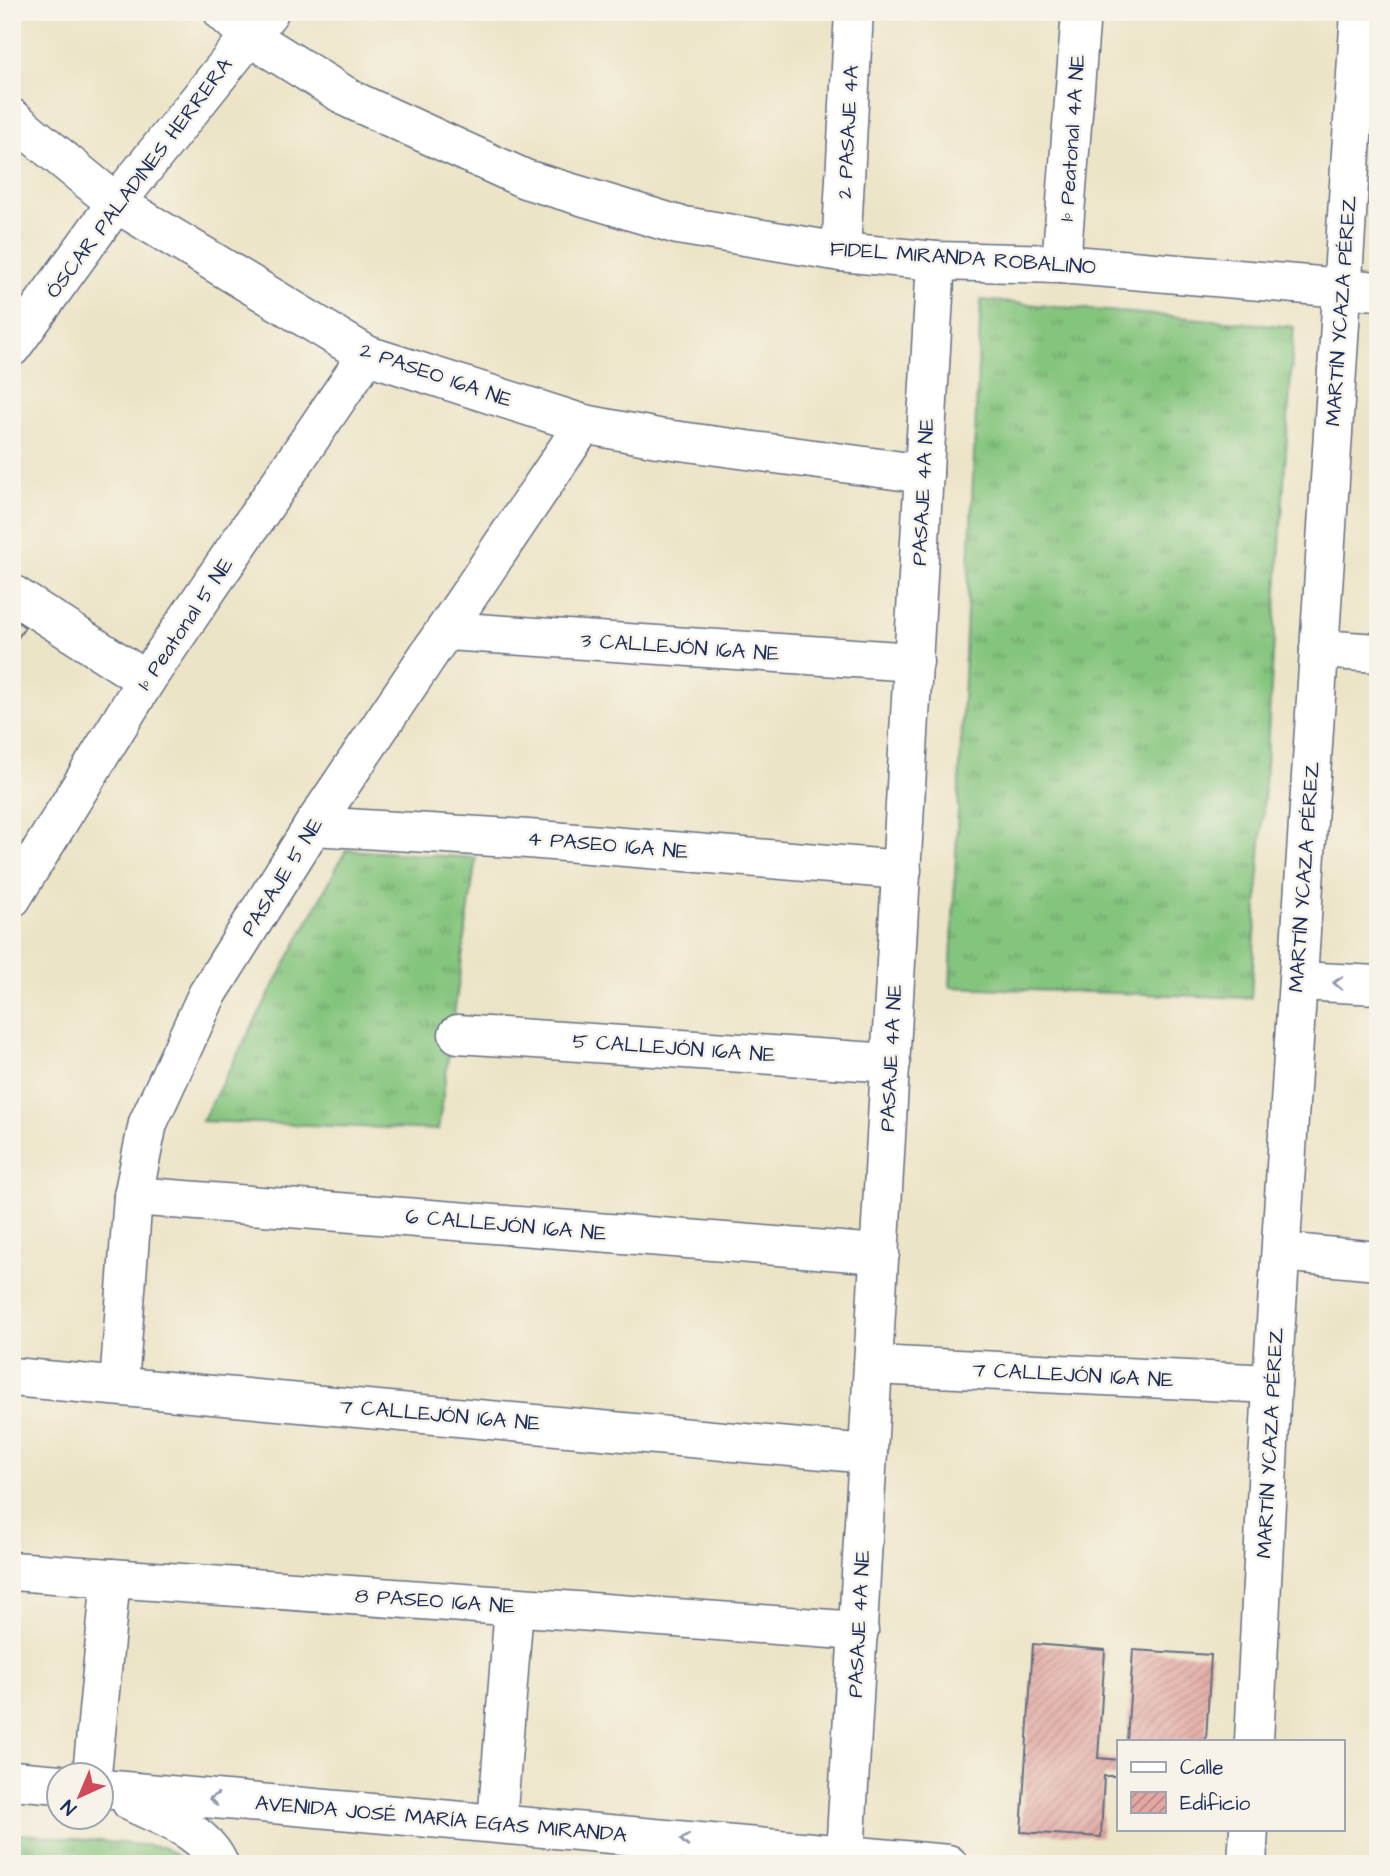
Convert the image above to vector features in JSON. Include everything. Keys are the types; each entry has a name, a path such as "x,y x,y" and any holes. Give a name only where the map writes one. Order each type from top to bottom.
{"street":[{"name":"2 PASAJE 4A","path":"841,252 854,12"},
{"name":"1º Peatonal 4A NE","path":"1061,264 1081,12"},
{"name":"MARTÍN YCAZA PÉREZ","path":"1254,1740 1272,1384 1319,649 1360,290 1360,12"},
{"name":"FIDEL MIRANDA ROBALINO","path":"247,20 352,100 525,179 678,225 841,252 936,261 1061,264 1360,290"},
{"name":"ÓSCAR PALADINES HERRERA","path":"12,347 247,20"},
{"name":"2 PASEO 16A NE","path":"12,118 116,203 367,355 584,424 658,438 924,474"},
{"name":"PASAJE 4A NE","path":"845,1855 936,261"},
{"name":"1º Peatonal 5 NE","path":"12,898 146,680 367,355"},
{"name":"PASAJE 5 NE","path":"119,1385 133,1196 148,1124 207,995 313,826 447,631 584,424"},
{"path":"12,594 146,680"},
{"name":"3 CALLEJÓN 16A NE","path":"447,631 914,662"},
{"path":"1319,649 1378,653"},
{"name":"4 PASEO 16A NE","path":"313,826 528,839 902,870"},
{"path":"1298,981 1378,985"},
{"name":"5 CALLEJÓN 16A NE","path":"458,1034 891,1063"},
{"name":"6 CALLEJÓN 16A NE","path":"133,1196 880,1254"},
{"path":"1281,1252 1378,1261"},
{"name":"7 CALLEJÓN 16A NE","path":"873,1365 1272,1384"},
{"name":"7 CALLEJÓN 16A NE","path":"12,1377 869,1454"},
{"name":"8 PASEO 16A NE","path":"12,1571 859,1631"},
{"path":"101,1760 111,1578"},
{"path":"497,1823 514,1607"},
{"path":"12,1780 46,1783"},
{"name":"AVENIDA JOSÉ MARÍA EGAS MIRANDA","path":"116,1786 948,1864"},
{"path":"116,1792 181,1825 202,1840 219,1864"},
{"path":"1247,1864 1249,1830"}],"green space":[{"path":"981,300 1294,327 1251,998 950,987"},
{"path":"346,850 476,858 438,1130 202,1121"},
{"path":"12,1833 163,1847 190,1864 12,1864"}],"building":[{"path":"12,618 25,627 12,647"},
{"path":"1033,1644 1105,1650 1098,1758 1117,1760 1117,1776 1104,1776 1101,1837 1021,1832"},
{"path":"1133,1650 1211,1655 1206,1740 1127,1740"}]}
